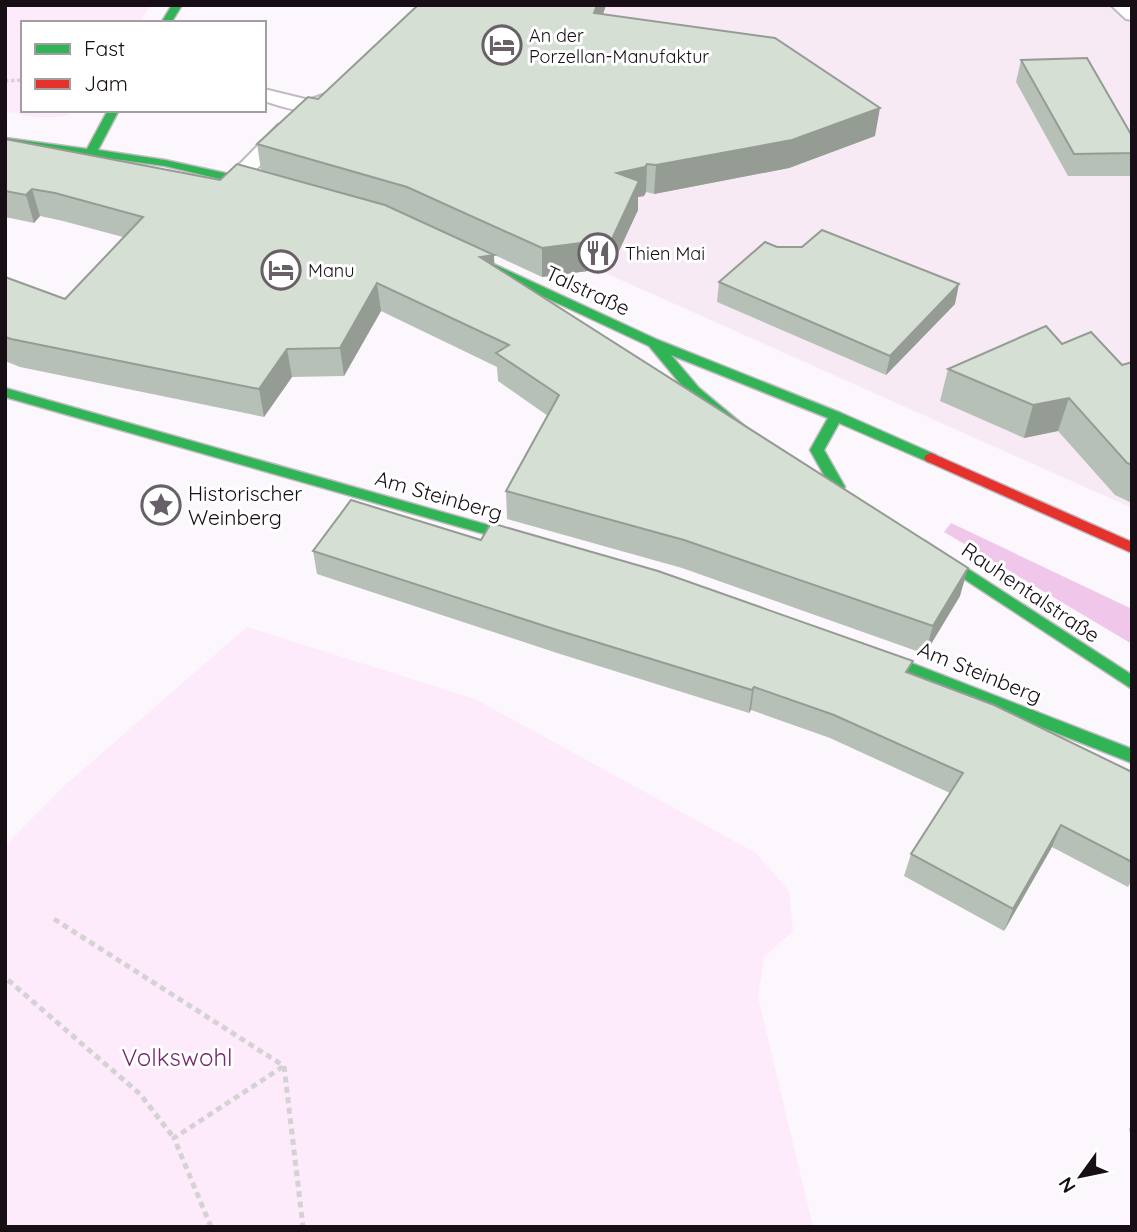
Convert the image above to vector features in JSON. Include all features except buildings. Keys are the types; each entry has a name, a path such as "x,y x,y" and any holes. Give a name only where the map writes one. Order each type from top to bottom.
{"street":[{"path":"167,21 177,5"},
{"path":"92,151 113,112"},
{"path":"5,141 92,151 292,192"},
{"name":"Talstraße","path":"443,245 653,343 836,416 1132,548"},
{"path":"653,343 674,373 724,418 758,439"},
{"name":"Am Steinberg","path":"5,392 549,547"},
{"path":"804,466 844,491 817,450 836,416"},
{"name":"Rauhentalstraße","path":"914,539 1132,684"},
{"name":"Am Steinberg","path":"844,643 919,670 1132,757"}],"lane":[{"path":"1120,5 1132,15"},
{"path":"266,96 307,107 330,101 349,81"},
{"path":"236,179 307,107"}],"path":[{"path":"54,919 284,1066"},
{"path":"8,980 140,1094 174,1138 211,1227"},
{"path":"174,1138 284,1066"},
{"path":"284,1066 303,1227"}],"shaded area":[{"path":"605,5 1132,5 1132,508 502,227"},
{"path":"951,523 1132,609 1132,644 944,532"}],"green space":[{"path":"5,5 151,5 140,21 21,21 21,112 73,112 51,118 5,112"},
{"name":"Volkswohl","path":"247,627 475,699 756,853 789,891 793,931 764,957 758,997 813,1227 5,1227 5,846 63,787"}],"traffic: fast":[{"path":"167,21 177,5"},
{"path":"92,151 113,112"},
{"path":"5,141 165,163 275,188"},
{"path":"461,253 653,343 836,416 931,458"},
{"path":"655,345 694,391 741,429"},
{"path":"5,392 537,544"},
{"path":"836,416 817,450 838,487"},
{"path":"925,546 1132,683"},
{"path":"860,649 1132,756"}],"traffic: jam":[{"path":"931,458 1132,548"}],"place":[{"name":"An der Porzellan-Manufaktur","path":"502,45"},
{"name":"Thien Mai","path":"598,253"},
{"name":"Manu","path":"281,270"},
{"name":"Historischer Weinberg","path":"161,505"}]}
